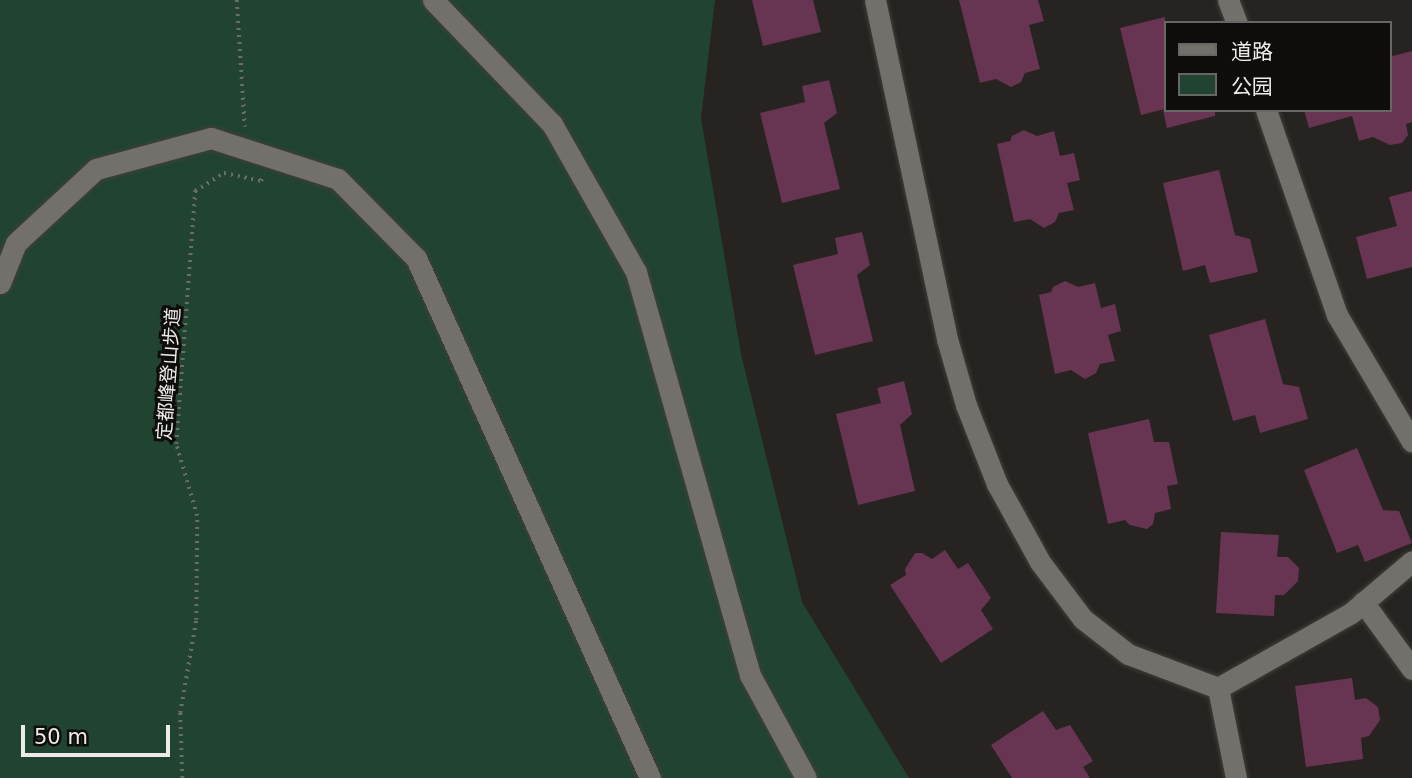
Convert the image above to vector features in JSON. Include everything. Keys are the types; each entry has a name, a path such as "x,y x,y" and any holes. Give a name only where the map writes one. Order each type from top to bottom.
{"street":[{"path":"433,0 552,124 636,272 750,675 806,778"},
{"path":"875,0 947,339 966,405 997,484 1040,562 1083,619 1128,654 1219,688"},
{"path":"1228,0 1236,21"},
{"path":"1267,112 1336,315 1412,442"},
{"path":"0,283 16,243 96,169 211,138 338,179 416,258 650,778"},
{"path":"1219,688 1350,613 1412,561"},
{"path":"1363,602 1412,669"},
{"path":"1219,688 1236,778"}],"path":[{"path":"237,0 246,116 245,149"},
{"name":"定都峰登山步道","path":"182,778 180,713 196,620 197,516 176,444 195,191 224,173 261,181 275,159"}],"green space":[{"path":"0,0 715,0 701,118 741,354 802,602 909,778 0,778"}],"building":[{"path":"752,0 813,0 821,32 763,46"},
{"path":"959,0 1038,0 1044,21 1029,25 1040,69 1025,73 1021,82 1011,87 996,79 980,83"},
{"path":"1165,17 1164,109 1141,115 1120,28"},
{"path":"1412,51 1412,122 1406,124 1408,135 1402,143 1390,145 1373,137 1359,141 1352,116 1309,128 1305,112 1391,112 1391,56"},
{"path":"829,80 837,113 824,123 840,189 782,203 760,113 805,102 802,86"},
{"path":"1163,110 1215,112 1215,116 1167,128"},
{"path":"1024,130 1037,136 1054,131 1060,156 1074,153 1080,180 1067,183 1074,210 1059,213 1055,222 1044,228 1030,219 1014,222 997,144 1010,141 1012,136"},
{"path":"1219,170 1235,235 1250,239 1258,272 1210,283 1205,265 1183,271 1163,183"},
{"path":"1412,191 1412,267 1367,279 1356,237 1397,226 1389,197"},
{"path":"862,232 870,265 857,275 873,341 815,355 793,265 838,254 835,238"},
{"path":"1065,281 1078,287 1095,283 1101,308 1115,304 1121,331 1108,335 1115,361 1100,364 1096,373 1085,379 1071,370 1055,374 1039,295 1051,292 1053,287"},
{"path":"1265,319 1283,384 1299,387 1308,419 1260,433 1255,415 1233,421 1209,335"},
{"path":"904,381 912,414 900,425 915,491 858,505 836,414 881,403 877,388"},
{"path":"1149,419 1154,442 1169,442 1178,484 1167,486 1171,509 1155,513 1153,524 1147,529 1130,525 1125,520 1108,524 1088,433"},
{"path":"1357,448 1383,510 1399,511 1412,543 1365,562 1358,545 1337,553 1304,470"},
{"path":"1221,532 1279,535 1277,557 1288,557 1299,568 1298,581 1284,595 1275,595 1274,616 1216,613"},
{"path":"945,550 958,569 968,563 991,598 981,610 993,629 941,663 890,585 906,575 905,569 915,553 922,553 932,559"},
{"path":"1352,678 1355,700 1366,698 1378,707 1380,720 1369,736 1361,738 1363,759 1306,767 1295,686"},
{"path":"1043,711 1056,730 1070,725 1093,761 1083,767 1090,778 1012,778 991,745"}]}
